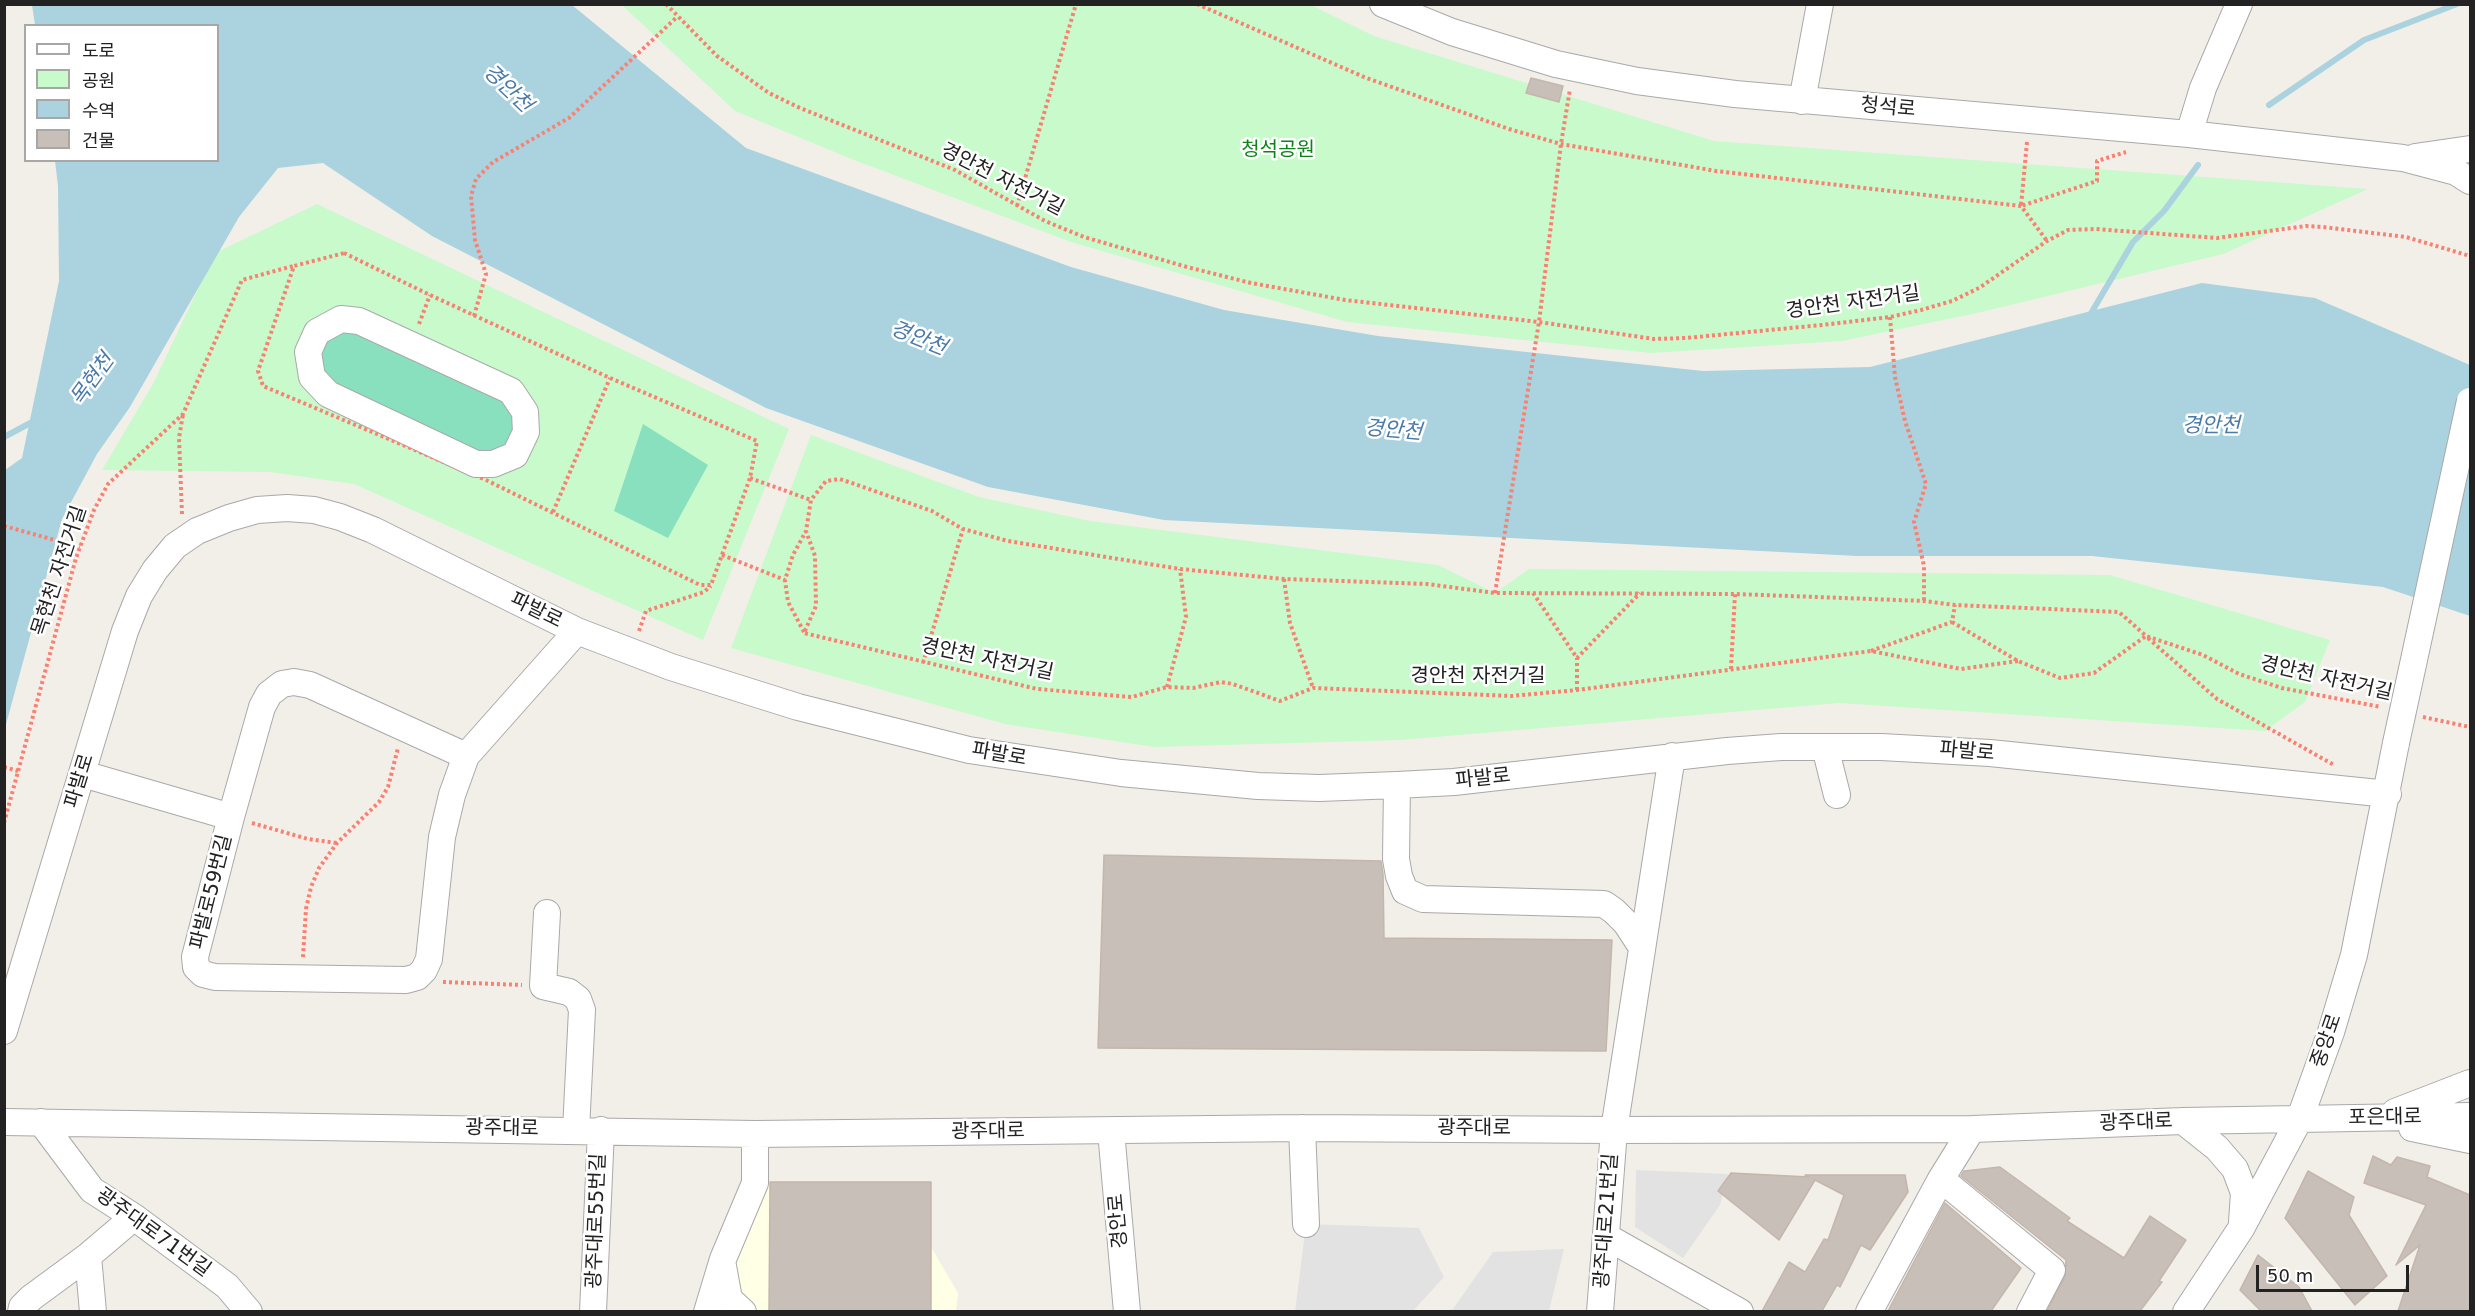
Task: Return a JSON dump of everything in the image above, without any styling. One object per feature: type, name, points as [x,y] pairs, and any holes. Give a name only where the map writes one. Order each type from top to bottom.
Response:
[{"type":"street","name":"청석로","points":[[1383,4],[1452,32],[1574,68],[1685,88],[2189,134],[2403,158]]},
{"type":"street","points":[[1802,100],[1820,4]]},
{"type":"street","points":[[2189,134],[2203,88],[2239,4]]},
{"type":"street","points":[[2403,158],[2467,147]]},
{"type":"street","points":[[2403,158],[2456,172],[2470,181]]},
{"type":"street","points":[[2429,165],[2470,198]]},
{"type":"street","points":[[340,319],[359,321],[411,345],[510,391],[525,412],[526,422],[526,432],[515,455],[493,464],[476,464],[328,394],[312,377],[308,352],[317,332],[340,319]]},
{"type":"street","name":"중앙로","points":[[2186,1311],[2242,1227],[2300,1118],[2331,1032],[2354,954],[2388,794],[2396,743],[2470,401]]},
{"type":"street","name":"파발로","points":[[4,1031],[125,631],[139,596],[155,570],[175,546],[197,531],[257,510],[287,508],[314,510],[340,517],[373,530],[577,632],[671,667],[798,707],[969,750],[1121,774],[1258,786],[1318,788],[1454,782],[1592,768],[1672,756],[1781,747],[1892,747],[1967,752],[2388,794]]},
{"type":"street","name":"파발로59번길","points":[[466,756],[310,685],[294,682],[282,684],[269,694],[262,707],[231,817],[195,957],[196,967],[203,974],[214,977],[406,980],[417,977],[424,970],[429,959],[442,837],[452,795],[466,756],[577,632]]},
{"type":"street","points":[[1826,747],[1837,795]]},
{"type":"street","name":"광주대로21번길","points":[[1600,1311],[1614,1130],[1672,756]]},
{"type":"street","points":[[83,774],[231,817]]},
{"type":"street","points":[[1397,785],[1396,859],[1405,891],[1423,899],[1604,904],[1626,923],[1641,946]]},
{"type":"street","points":[[543,986],[547,914]]},
{"type":"street","name":"광주대로55번길","points":[[543,986],[569,992],[578,999],[582,1010],[593,1311]]},
{"type":"street","points":[[2373,1119],[2470,1083]]},
{"type":"street","name":"포은대로","points":[[2300,1118],[2373,1119],[2470,1116]]},
{"type":"street","name":"광주대로","points":[[4,1122],[755,1134],[1302,1128],[1972,1129],[2300,1118]]},
{"type":"street","points":[[2373,1119],[2470,1140]]},
{"type":"street","points":[[2183,1121],[2217,1148],[2235,1169],[2244,1193],[2242,1227]]},
{"type":"street","name":"광주대로71번길","points":[[41,1122],[92,1190],[134,1217],[227,1286],[249,1311]]},
{"type":"street","points":[[1302,1128],[1306,1224]]},
{"type":"street","points":[[1869,1311],[1941,1179],[1972,1129]]},
{"type":"street","name":"경안로","points":[[1111,1131],[1127,1311]]},
{"type":"street","points":[[707,1311],[723,1259],[755,1182],[755,1134]]},
{"type":"street","points":[[1941,1179],[2052,1270],[2030,1311]]},
{"type":"street","points":[[21,1311],[31,1298],[88,1256],[134,1217]]},
{"type":"street","points":[[1607,1238],[1740,1311]]},
{"type":"street","points":[[88,1256],[93,1311]]},
{"type":"street","points":[[723,1259],[725,1286],[729,1299],[743,1311]]},
{"type":"path","name":"경안천 자전거길","points":[[666,4],[717,56],[769,93],[800,108],[955,170],[1045,221],[1084,237],[1251,283],[1355,301],[1665,339],[1890,317],[1952,301],[1979,288],[2047,241],[2068,230],[2217,238],[2306,226],[2323,227],[2406,237],[2470,256]]},
{"type":"path","points":[[1017,206],[1076,4]]},
{"type":"path","points":[[1197,4],[1364,77],[1509,129],[1561,144],[1716,171],[2021,206],[2097,181],[2097,161],[2132,151]]},
{"type":"path","points":[[474,316],[486,274],[475,240],[471,196],[476,179],[492,162],[569,118],[677,17]]},
{"type":"path","points":[[1495,593],[1539,322],[1561,144],[1574,68]]},
{"type":"path","points":[[2028,120],[2021,206],[2047,241]]},
{"type":"path","name":"목현천 자전거길","points":[[4,823],[80,547],[94,510],[108,484],[183,414],[242,280],[294,266]]},
{"type":"path","points":[[411,345],[430,295]]},
{"type":"path","points":[[1890,317],[1895,377],[1905,421],[1926,484],[1914,522],[1924,566],[1924,601]]},
{"type":"path","points":[[631,652],[646,611],[704,591],[711,585],[750,478],[757,441],[610,378],[553,512],[700,585],[711,585]]},
{"type":"path","points":[[183,414],[179,438],[183,541]]},
{"type":"path","points":[[750,478],[811,500]]},
{"type":"path","points":[[804,633],[788,602],[785,580],[793,555],[806,531],[811,500],[826,481],[840,479],[932,511],[963,529],[1008,541],[1180,569],[1186,617],[1167,687]]},
{"type":"path","points":[[4,526],[80,547]]},
{"type":"path","points":[[923,663],[963,529]]},
{"type":"path","points":[[804,633],[816,606],[815,556],[806,531]]},
{"type":"path","points":[[722,555],[785,580]]},
{"type":"path","name":"경안천 자전거길","points":[[1180,569],[1284,579],[1427,584],[1495,593],[1735,594],[1924,601],[1954,605],[2119,612],[2146,636],[2203,655],[2239,674],[2264,683],[2392,710]]},
{"type":"path","points":[[1284,579],[1290,623],[1312,688]]},
{"type":"path","points":[[1533,592],[1577,658],[1577,690]]},
{"type":"path","points":[[1577,658],[1641,592]]},
{"type":"path","points":[[1731,669],[1735,594]]},
{"type":"path","points":[[1952,622],[1954,605]]},
{"type":"path","points":[[1871,651],[1952,622]]},
{"type":"path","points":[[1952,622],[2018,661]]},
{"type":"path","name":"경안천 자전거길","points":[[804,633],[1037,689],[1132,697],[1167,687],[1194,688],[1221,682],[1280,701],[1312,688],[1512,696],[1577,690],[1871,651],[1960,669],[2018,661],[2060,678],[2094,673],[2146,636]]},
{"type":"path","points":[[2146,636],[2217,699],[2340,768]]},
{"type":"path","name":"경안천 자전거길","points":[[2414,715],[2470,728]]},
{"type":"path","points":[[302,979],[306,909],[311,887],[319,868],[338,843],[379,802],[388,787],[404,727]]},
{"type":"path","points":[[4,767],[18,771]]},
{"type":"path","points":[[231,817],[308,839],[338,843]]},
{"type":"path","points":[[440,982],[543,986]]},
{"type":"shaded area","points":[[1636,1170],[1728,1174],[1720,1205],[1683,1258],[1635,1227]]},
{"type":"shaded area","points":[[769,1182],[931,1182],[931,1247],[958,1293],[956,1311],[711,1312]]},
{"type":"shaded area","points":[[1306,1224],[1419,1228],[1444,1277],[1413,1311],[1295,1312]]},
{"type":"shaded area","points":[[1564,1249],[1549,1311],[1444,1311],[1453,1309],[1493,1252]]},
{"type":"green space","name":"청석공원","points":[[622,5],[1311,5],[1374,36],[1714,141],[2368,189],[2223,254],[1977,313],[1842,341],[1651,353],[1347,322],[1071,242],[854,160],[735,111]]},
{"type":"green space","points":[[317,204],[789,429],[703,640],[354,484],[270,472],[102,470],[154,382],[215,253]]},
{"type":"green space","points":[[351,327],[503,392],[520,419],[508,450],[479,458],[328,397],[317,353],[327,338]]},
{"type":"green space","points":[[643,424],[708,465],[668,538],[614,511]]},
{"type":"green space","points":[[811,435],[979,497],[1090,521],[1438,565],[1495,593],[1529,569],[2110,575],[2330,640],[2305,702],[2265,731],[1839,703],[1400,740],[1154,747],[1005,724],[731,648]]},
{"type":"water","name":"경안천","points":[[32,5],[572,5],[746,148],[1071,267],[1224,310],[1378,336],[1703,371],[1870,367],[2202,283],[2315,298],[2470,365],[2470,616],[2383,587],[2092,556],[1857,556],[1164,520],[988,487],[766,408],[432,236],[323,163],[278,168],[239,217],[130,407],[97,454],[62,519],[5,728],[4,537],[7,525],[5,470],[22,458],[59,281],[58,186],[55,162],[219,162],[219,24],[35,24]]},
{"type":"building","points":[[1531,78],[1563,86],[1559,102],[1526,93]]},
{"type":"building","points":[[1104,855],[1381,861],[1384,938],[1612,940],[1606,1051],[1098,1048]]},
{"type":"building","points":[[2373,1156],[2391,1165],[2397,1157],[2430,1166],[2427,1177],[2470,1195],[2470,1311],[2398,1311],[2420,1245],[2396,1265],[2426,1205],[2364,1183]]},
{"type":"building","points":[[2000,1167],[2070,1218],[2067,1221],[2124,1258],[2150,1216],[2186,1240],[2159,1281],[2162,1282],[2140,1311],[2047,1311],[2065,1276],[2066,1260],[1961,1176],[1964,1171]]},
{"type":"building","points":[[2308,1171],[2354,1197],[2349,1215],[2387,1276],[2355,1305],[2285,1218]]},
{"type":"building","points":[[1731,1173],[1809,1177],[1805,1175],[1905,1175],[1908,1192],[1870,1250],[1861,1245],[1840,1287],[1837,1285],[1822,1311],[1762,1311],[1789,1262],[1805,1272],[1824,1239],[1828,1240],[1844,1195],[1815,1180],[1779,1240],[1718,1191]]},
{"type":"building","points":[[770,1182],[931,1182],[931,1311],[769,1311]]},
{"type":"building","points":[[1945,1203],[2021,1268],[1991,1311],[1888,1311]]},
{"type":"building","points":[[2258,1255],[2299,1287],[2312,1311],[2261,1311],[2240,1290]]},
{"type":"waterway","points":[[2269,105],[2364,40],[2457,4]]},
{"type":"waterway","points":[[2090,315],[2133,242],[2164,211],[2198,165]]},
{"type":"waterway","points":[[4,437],[36,420]]},
{"type":"water label","name":"목현천","points":[[93,380]]}]
